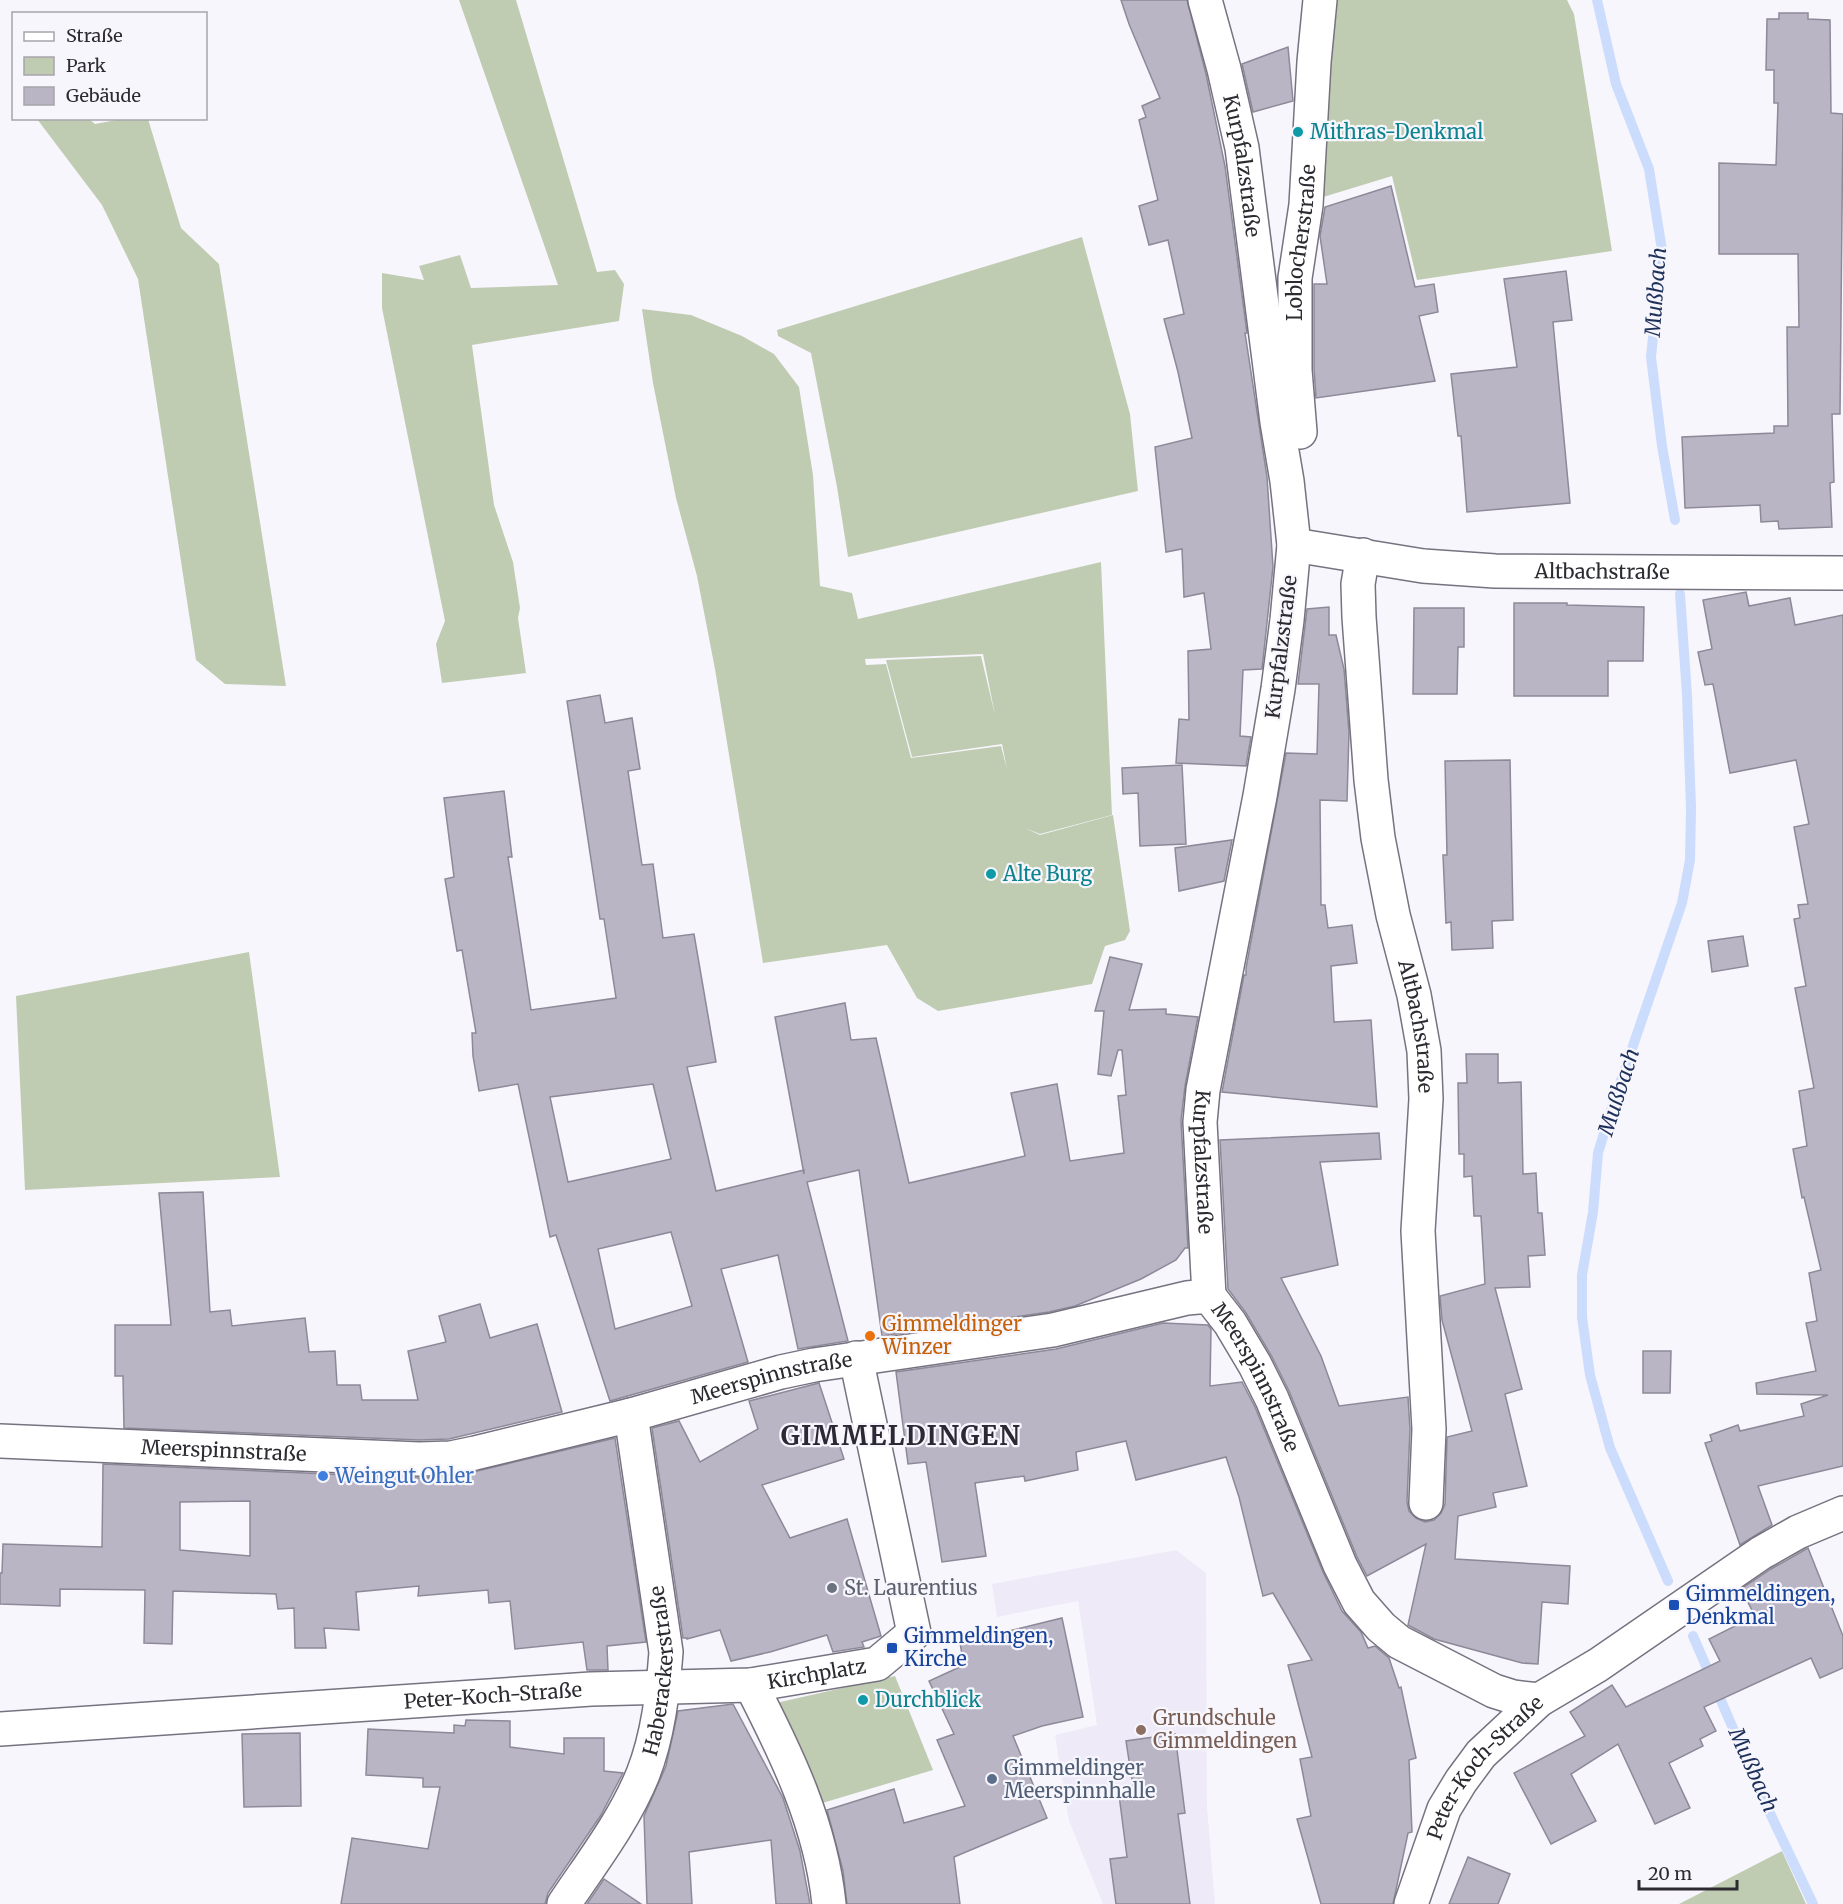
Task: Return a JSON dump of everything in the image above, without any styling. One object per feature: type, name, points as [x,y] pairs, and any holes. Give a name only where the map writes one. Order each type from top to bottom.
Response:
[{"type":"street","name":"Kurpfalzstraße","points":[[1205,0],[1242,148],[1294,545],[1287,620],[1260,796],[1203,1090],[1200,1122],[1209,1296]]},
{"type":"street","name":"Loblocherstraße","points":[[1287,481],[1301,444],[1295,370],[1295,278],[1306,205],[1320,0]]},
{"type":"street","name":"Altbachstraße","points":[[1294,545],[1423,566],[1496,571],[1843,573]]},
{"type":"street","name":"Altbachstraße","points":[[1362,555],[1359,617],[1371,780],[1378,838],[1414,994],[1424,1051],[1426,1100],[1418,1231],[1429,1429],[1426,1503]]},
{"type":"street","name":"Meerspinnstraße","points":[[0,1441],[419,1459],[451,1458],[631,1415],[781,1372],[856,1358],[1053,1330],[1187,1298],[1209,1296],[1230,1323],[1255,1365],[1272,1399],[1340,1566],[1359,1602],[1370,1616],[1399,1642],[1477,1684],[1513,1697],[1539,1700]]},
{"type":"street","name":"Kirchplatz","points":[[751,1685],[877,1664],[914,1633],[856,1358]]},
{"type":"street","name":"Haberackerstraße","points":[[564,1904],[633,1797],[654,1740],[663,1686],[666,1652],[631,1415]]},
{"type":"street","name":"Peter-Koch-Straße","points":[[1411,1904],[1444,1809],[1461,1781],[1481,1754],[1539,1700],[1598,1665],[1761,1553],[1798,1532],[1843,1514]]},
{"type":"street","name":"Peter-Koch-Straße","points":[[0,1729],[591,1689],[751,1685]]},
{"type":"street","points":[[751,1685],[803,1794],[821,1848],[830,1904]]},
{"type":"shaded area","name":"Grundschule Gimmeldingen","points":[[1176,1550],[1206,1573],[1207,1806],[1215,1904],[1103,1904],[1069,1821],[1055,1735],[1097,1725],[1078,1601],[997,1617],[992,1584]]},
{"type":"green space","points":[[459,0],[516,0],[597,272],[615,270],[624,284],[619,321],[472,345],[494,505],[513,562],[526,673],[442,683],[436,644],[445,621],[382,308],[382,273],[424,280],[419,266],[460,255],[471,288],[558,285]]},
{"type":"green space","points":[[1335,0],[1567,0],[1574,14],[1612,251],[1417,280],[1392,176],[1320,198]]},
{"type":"green space","points":[[38,120],[90,120],[95,124],[117,120],[148,120],[181,228],[219,264],[286,686],[225,684],[196,660],[138,279],[102,205]]},
{"type":"green space","points":[[1082,237],[1130,414],[1138,491],[848,557],[811,353],[778,336],[777,330]]},
{"type":"green space","points":[[642,309],[691,315],[742,336],[774,354],[799,387],[813,475],[820,586],[852,593],[858,619],[1101,562],[1112,815],[1040,834],[1025,828],[1040,835],[1113,815],[1130,931],[1125,940],[1105,946],[1092,984],[938,1011],[917,998],[887,945],[763,963],[715,669],[697,576],[676,498],[653,383]],"holes":[[[983,654],[995,715],[981,656],[886,660],[912,757],[1002,744],[1007,769],[1001,746],[911,758],[886,664],[866,665],[865,659]]]},
{"type":"green space","points":[[249,952],[280,1177],[25,1190],[16,996]]},
{"type":"green space","points":[[895,1676],[933,1770],[819,1804],[776,1703]]},
{"type":"green space","points":[[1782,1851],[1806,1904],[1679,1904]]},
{"type":"building","points":[[1121,0],[1187,0],[1206,74],[1225,166],[1247,333],[1245,333],[1267,477],[1273,567],[1262,669],[1243,670],[1240,736],[1251,737],[1246,766],[1176,763],[1179,719],[1189,720],[1188,651],[1211,649],[1204,593],[1184,597],[1182,549],[1166,552],[1155,447],[1192,438],[1164,319],[1184,314],[1168,240],[1149,245],[1139,206],[1158,200],[1139,120],[1146,117],[1142,106],[1160,98]]},
{"type":"building","points":[[1779,13],[1808,13],[1808,19],[1830,20],[1831,113],[1843,114],[1840,414],[1832,414],[1834,482],[1830,483],[1832,527],[1779,529],[1778,521],[1761,522],[1760,505],[1685,508],[1682,437],[1774,433],[1774,426],[1788,426],[1787,327],[1799,327],[1798,254],[1719,254],[1719,163],[1776,165],[1778,103],[1774,103],[1774,70],[1766,70],[1767,19],[1779,19]]},
{"type":"building","points":[[1288,47],[1293,101],[1253,112],[1242,64]]},
{"type":"building","points":[[1391,186],[1415,287],[1434,284],[1438,312],[1419,316],[1435,381],[1316,398],[1314,284],[1327,284],[1320,236],[1325,207]]},
{"type":"building","points":[[1566,271],[1572,320],[1553,322],[1570,503],[1467,512],[1461,436],[1458,436],[1451,374],[1517,367],[1504,279]]},
{"type":"building","points":[[1746,592],[1749,606],[1790,598],[1795,625],[1843,615],[1843,1466],[1758,1486],[1772,1525],[1740,1545],[1705,1443],[1712,1441],[1710,1435],[1738,1425],[1740,1431],[1804,1416],[1801,1404],[1828,1395],[1757,1394],[1756,1383],[1816,1371],[1806,1323],[1817,1321],[1809,1273],[1821,1270],[1804,1197],[1802,1198],[1793,1149],[1807,1146],[1799,1091],[1814,1088],[1795,988],[1806,986],[1794,919],[1800,918],[1798,905],[1808,904],[1794,827],[1809,824],[1796,760],[1730,773],[1713,684],[1705,685],[1698,652],[1712,649],[1703,600]]},
{"type":"building","points":[[1514,603],[1644,607],[1643,661],[1608,661],[1608,696],[1514,696]]},
{"type":"building","points":[[1329,607],[1329,635],[1336,635],[1344,669],[1349,732],[1347,801],[1320,800],[1321,905],[1325,905],[1328,928],[1352,925],[1357,963],[1331,966],[1334,1022],[1371,1020],[1377,1107],[1222,1092],[1244,975],[1246,975],[1286,753],[1317,754],[1319,684],[1298,684],[1307,609]]},
{"type":"building","points":[[1414,608],[1464,608],[1464,647],[1458,647],[1457,694],[1413,694]]},
{"type":"building","points":[[600,695],[605,723],[632,718],[640,769],[628,771],[642,865],[653,864],[663,938],[694,934],[716,1062],[687,1067],[716,1191],[803,1170],[775,1017],[845,1003],[851,1040],[876,1038],[909,1183],[1025,1156],[1011,1093],[1057,1084],[1070,1161],[1124,1153],[1118,1096],[1126,1095],[1122,1050],[1118,1050],[1111,1076],[1098,1074],[1104,1011],[1095,1011],[1110,957],[1142,964],[1129,1010],[1166,1009],[1166,1014],[1198,1017],[1181,1120],[1188,1248],[1185,1248],[1176,1260],[1141,1279],[1075,1306],[1049,1312],[882,1336],[859,1170],[807,1182],[848,1341],[798,1349],[778,1255],[721,1269],[748,1362],[610,1401],[556,1235],[550,1237],[518,1084],[479,1091],[473,1056],[472,1033],[476,1033],[462,950],[457,951],[445,879],[454,877],[444,798],[504,791],[512,857],[508,857],[531,1010],[616,998],[604,919],[600,919],[567,701]],"holes":[[[653,1084],[671,1159],[568,1182],[550,1097]],[[671,1232],[692,1306],[615,1329],[598,1249]]]},
{"type":"building","points":[[1510,760],[1513,920],[1492,921],[1493,948],[1452,950],[1451,922],[1446,923],[1443,855],[1447,855],[1445,761]]},
{"type":"building","points":[[1182,765],[1186,844],[1140,846],[1138,793],[1123,794],[1122,768]]},
{"type":"building","points":[[1232,840],[1224,881],[1179,891],[1175,848]]},
{"type":"building","points":[[1743,936],[1748,966],[1712,972],[1708,941]]},
{"type":"building","points":[[1466,1054],[1498,1054],[1498,1083],[1521,1082],[1523,1174],[1536,1173],[1538,1213],[1542,1213],[1545,1255],[1528,1256],[1530,1287],[1495,1288],[1522,1389],[1505,1394],[1527,1486],[1493,1493],[1496,1507],[1458,1516],[1455,1559],[1570,1566],[1568,1604],[1542,1602],[1538,1664],[1522,1663],[1434,1639],[1408,1625],[1426,1544],[1367,1576],[1357,1557],[1289,1391],[1246,1313],[1228,1289],[1220,1140],[1379,1133],[1381,1159],[1320,1162],[1338,1265],[1281,1278],[1321,1356],[1339,1406],[1408,1397],[1410,1429],[1407,1502],[1409,1511],[1416,1518],[1425,1522],[1434,1520],[1441,1513],[1445,1504],[1447,1437],[1472,1431],[1442,1320],[1440,1296],[1485,1284],[1481,1216],[1474,1216],[1472,1176],[1464,1177],[1464,1154],[1459,1154],[1458,1083],[1467,1083]]},
{"type":"building","points":[[203,1192],[210,1312],[230,1310],[232,1326],[305,1318],[309,1352],[335,1351],[337,1385],[360,1385],[362,1400],[418,1400],[408,1351],[446,1342],[439,1316],[480,1304],[490,1338],[537,1324],[562,1412],[449,1439],[419,1440],[124,1428],[123,1376],[115,1376],[115,1325],[171,1325],[159,1193]]},
{"type":"building","points":[[1163,1323],[1208,1325],[1211,1329],[1210,1386],[1242,1382],[1255,1407],[1323,1572],[1342,1611],[1361,1632],[1368,1648],[1375,1646],[1389,1658],[1399,1688],[1401,1687],[1416,1758],[1409,1760],[1412,1832],[1408,1833],[1393,1904],[1321,1904],[1297,1819],[1311,1816],[1300,1759],[1312,1757],[1288,1665],[1312,1660],[1273,1593],[1263,1596],[1239,1497],[1226,1457],[1136,1480],[1126,1441],[1076,1452],[1078,1470],[1025,1481],[1024,1476],[975,1483],[986,1556],[942,1562],[926,1462],[908,1464],[896,1372],[1056,1349]]},
{"type":"building","points":[[1643,1351],[1671,1351],[1670,1393],[1643,1393]]},
{"type":"building","points":[[819,1383],[844,1459],[762,1485],[790,1538],[847,1519],[881,1636],[862,1642],[864,1647],[833,1652],[827,1635],[731,1661],[720,1630],[687,1639],[683,1638],[652,1428],[679,1421],[700,1462],[758,1429],[749,1401]]},
{"type":"building","points":[[615,1438],[646,1642],[607,1646],[608,1670],[587,1670],[583,1642],[515,1649],[510,1601],[489,1603],[488,1590],[418,1596],[419,1586],[356,1592],[359,1630],[324,1628],[326,1648],[295,1648],[294,1608],[278,1609],[276,1594],[173,1591],[172,1644],[144,1643],[145,1590],[60,1589],[60,1606],[0,1604],[3,1544],[102,1547],[103,1464],[418,1478],[452,1477]],"holes":[[[250,1501],[250,1556],[180,1550],[180,1502]]]},
{"type":"building","points":[[1808,1548],[1843,1636],[1843,1668],[1820,1678],[1811,1658],[1704,1707],[1716,1731],[1700,1739],[1703,1746],[1669,1763],[1690,1808],[1655,1824],[1618,1744],[1571,1774],[1596,1821],[1551,1844],[1514,1773],[1585,1736],[1570,1712],[1612,1685],[1626,1707],[1720,1661],[1709,1639],[1755,1616],[1741,1589]]},
{"type":"building","points":[[1062,1618],[1083,1717],[1042,1726],[1013,1736],[1047,1818],[954,1857],[960,1904],[847,1904],[843,1871],[827,1810],[894,1789],[904,1823],[965,1806],[937,1740],[954,1734],[929,1681],[964,1665],[960,1643]]},
{"type":"building","points":[[733,1704],[783,1798],[800,1851],[810,1904],[776,1904],[771,1840],[689,1852],[692,1904],[647,1904],[644,1816],[666,1766],[678,1711]]},
{"type":"building","points":[[466,1720],[510,1721],[510,1747],[564,1754],[564,1738],[604,1738],[604,1771],[623,1773],[601,1815],[548,1893],[545,1904],[341,1904],[352,1838],[428,1849],[440,1787],[423,1787],[423,1778],[366,1775],[368,1729],[454,1733],[454,1725],[465,1726]]},
{"type":"building","points":[[300,1733],[301,1806],[244,1807],[242,1734]]},
{"type":"building","points":[[1175,1734],[1185,1813],[1178,1814],[1190,1904],[1116,1904],[1110,1859],[1127,1857],[1119,1795],[1134,1793],[1126,1741]]},
{"type":"building","points":[[1468,1857],[1510,1874],[1498,1904],[1449,1904]]},
{"type":"building","points":[[604,1879],[641,1904],[587,1904]]},
{"type":"waterway","name":"Mußbach","points":[[1597,0],[1616,84],[1649,169],[1662,250],[1651,357],[1662,446],[1675,520]]},
{"type":"waterway","name":"Mußbach","points":[[1668,1581],[1610,1448],[1590,1375],[1582,1317],[1582,1275],[1593,1212],[1598,1153],[1682,903],[1690,860],[1691,808],[1687,695],[1680,594]]},
{"type":"waterway","name":"Mußbach","points":[[1693,1636],[1768,1809],[1813,1904]]},
{"type":"place","name":"Mithras-Denkmal","points":[[1298,132]]},
{"type":"place","name":"Alte Burg","points":[[991,874]]},
{"type":"place","name":"Gimmeldinger Winzer","points":[[870,1336]]},
{"type":"place","name":"Weingut Ohler","points":[[323,1476]]},
{"type":"place","name":"St. Laurentius","points":[[832,1588]]},
{"type":"place","name":"Gimmeldingen, Denkmal","points":[[1674,1605]]},
{"type":"place","name":"Gimmeldingen, Kirche","points":[[892,1648]]},
{"type":"place","name":"Durchblick","points":[[863,1700]]},
{"type":"place","name":"Grundschule Gimmeldingen","points":[[1141,1730]]},
{"type":"place","name":"Gimmeldinger Meerspinnhalle","points":[[992,1779]]},
{"type":"district","name":"GIMMELDINGEN","points":[[901,1436]]}]
